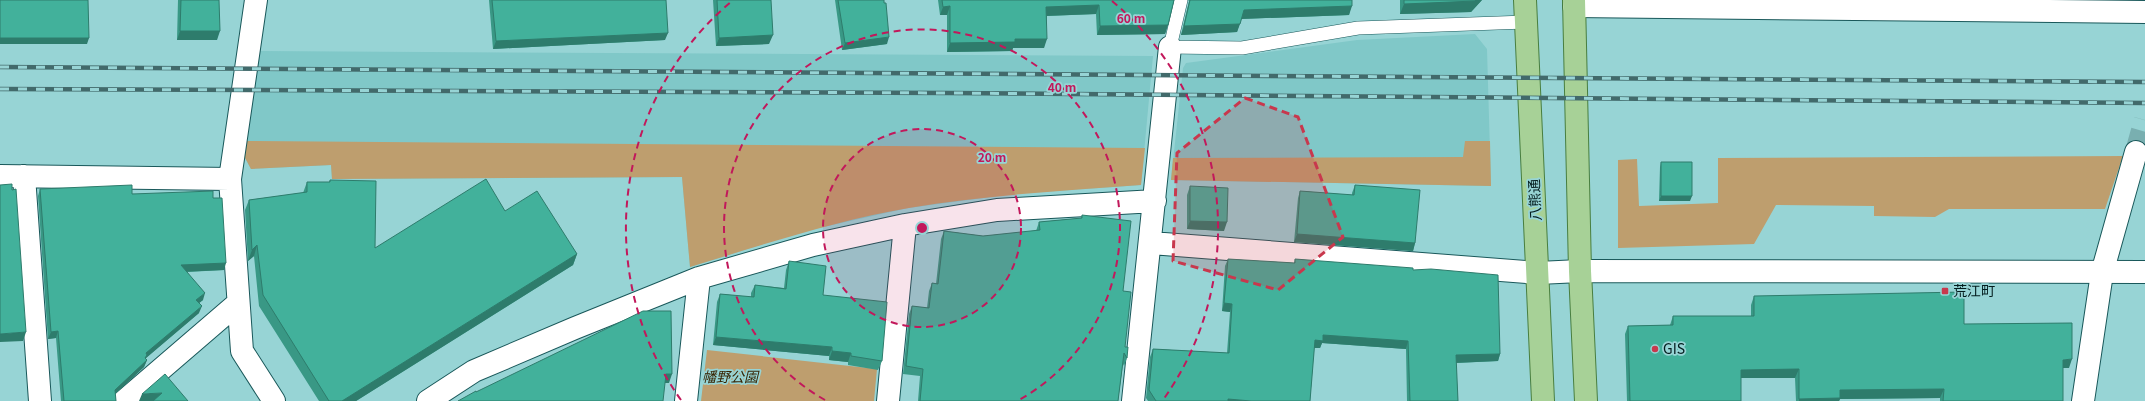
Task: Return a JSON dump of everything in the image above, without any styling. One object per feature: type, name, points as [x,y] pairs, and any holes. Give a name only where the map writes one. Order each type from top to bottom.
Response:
[{"type":"main road","name":"八熊通","points":[[1525,0],[1543,401]]},
{"type":"main road","points":[[1574,3],[1580,271],[1586,401]]},
{"type":"street","points":[[256,0],[230,179],[242,351],[274,401]]},
{"type":"street","points":[[1574,3],[2020,6],[2145,12]]},
{"type":"street","points":[[1133,401],[1170,47]]},
{"type":"street","points":[[2083,401],[2102,273],[2136,152]]},
{"type":"street","points":[[0,176],[230,179]]},
{"type":"street","points":[[24,176],[40,401]]},
{"type":"street","points":[[428,401],[474,371],[575,328],[700,278],[813,245],[905,225],[997,210],[1155,201]]},
{"type":"street","points":[[888,401],[905,225]]},
{"type":"street","points":[[1150,243],[1538,273],[1580,271],[2145,272]]},
{"type":"street","points":[[686,401],[700,278]]},
{"type":"street","points":[[124,401],[238,303]]},
{"type":"lane","points":[[1181,0],[1170,47],[1242,48],[1358,28],[1526,22]]},
{"type":"highlighted area","points":[[1245,98],[1298,117],[1343,237],[1278,290],[1173,261],[1177,153]]},
{"type":"shaded area","points":[[1475,34],[1487,49],[1491,186],[1171,180],[1183,68],[1186,63],[1357,40]]},
{"type":"shaded area","points":[[260,51],[1153,56],[1141,185],[1014,194],[908,208],[801,232],[690,267],[682,177],[332,179],[331,165],[251,169],[244,156]]},
{"type":"green space","points":[[247,141],[1145,148],[1141,185],[1053,191],[995,197],[881,213],[771,242],[690,267],[682,177],[332,179],[331,165],[251,169],[244,156]]},
{"type":"green space","points":[[1465,141],[1490,141],[1491,186],[1171,180],[1173,158],[1463,157]]},
{"type":"green space","points":[[2123,156],[2105,209],[1949,209],[1935,217],[1874,216],[1874,206],[1776,205],[1754,244],[1618,248],[1618,160],[1637,159],[1639,206],[1718,203],[1718,158]]},
{"type":"green space","name":"幡野公園","points":[[707,350],[877,369],[874,401],[701,401]]},
{"type":"building","points":[[0,0],[88,0],[89,38],[0,38]]},
{"type":"building","points":[[181,0],[219,0],[220,31],[180,31]]},
{"type":"building","points":[[492,0],[666,0],[668,33],[496,41]]},
{"type":"building","points":[[717,0],[771,0],[773,35],[719,38]]},
{"type":"building","points":[[838,0],[884,0],[884,3],[886,3],[889,37],[845,43]]},
{"type":"building","points":[[942,0],[1174,0],[1168,25],[1100,26],[1099,5],[1046,7],[1047,39],[1015,39],[1015,42],[950,43],[950,6],[943,7]]},
{"type":"building","points":[[1190,0],[1352,0],[1352,6],[1244,10],[1240,24],[1184,26]]},
{"type":"building","points":[[1404,0],[1476,0],[1404,4]]},
{"type":"building","points":[[1661,162],[1692,162],[1692,196],[1661,196]]},
{"type":"building","points":[[486,179],[505,211],[537,191],[577,254],[342,401],[329,401],[263,295],[257,245],[252,250],[249,200],[307,192],[307,182],[330,182],[330,180],[376,181],[375,248]]},
{"type":"building","points":[[12,184],[12,190],[16,189],[26,332],[0,334],[0,185]]},
{"type":"building","points":[[132,185],[132,194],[213,191],[213,198],[222,198],[226,263],[181,265],[205,293],[196,300],[202,306],[146,353],[147,355],[145,358],[147,360],[115,390],[116,401],[64,401],[58,331],[51,332],[40,189]]},
{"type":"building","points":[[1355,185],[1420,190],[1415,243],[1297,234],[1300,191],[1354,195]]},
{"type":"building","points":[[1190,186],[1228,188],[1227,222],[1190,221]]},
{"type":"building","points":[[1082,215],[1131,221],[1123,291],[1131,292],[1125,347],[1128,347],[1127,358],[1124,353],[1118,401],[920,401],[923,369],[906,366],[912,306],[929,308],[932,283],[938,284],[944,231],[983,236],[1040,230],[1039,222],[1082,218]]},
{"type":"building","points":[[1228,259],[1295,263],[1295,259],[1413,268],[1413,270],[1431,269],[1498,275],[1500,354],[1456,355],[1458,401],[1410,401],[1408,341],[1323,335],[1323,341],[1315,340],[1310,401],[1251,401],[1228,399],[1228,401],[1156,401],[1149,390],[1153,349],[1229,353],[1232,304],[1224,303]]},
{"type":"building","points":[[789,261],[826,266],[823,295],[887,302],[882,361],[851,356],[851,353],[832,351],[832,347],[716,337],[720,294],[754,297],[755,285],[786,289]]},
{"type":"building","points":[[1964,292],[1964,324],[2072,323],[2072,359],[2063,360],[2063,401],[1943,401],[1944,389],[1840,390],[1840,398],[1799,399],[1799,369],[1741,370],[1741,401],[1630,401],[1628,326],[1673,325],[1673,316],[1754,316],[1754,296]]},
{"type":"building","points":[[643,311],[671,311],[672,374],[666,374],[663,401],[458,401],[476,391]]},
{"type":"building","points":[[165,374],[188,401],[153,401],[162,393],[142,394]]},
{"type":"tunnel","points":[[2136,152],[2145,120]]},
{"type":"railway","points":[[0,67],[2145,82]]},
{"type":"railway","points":[[0,89],[950,93],[2145,103]]},
{"type":"place","name":"荒江町","points":[[1945,291]]},
{"type":"place","name":"GIS","points":[[1655,349]]}]
